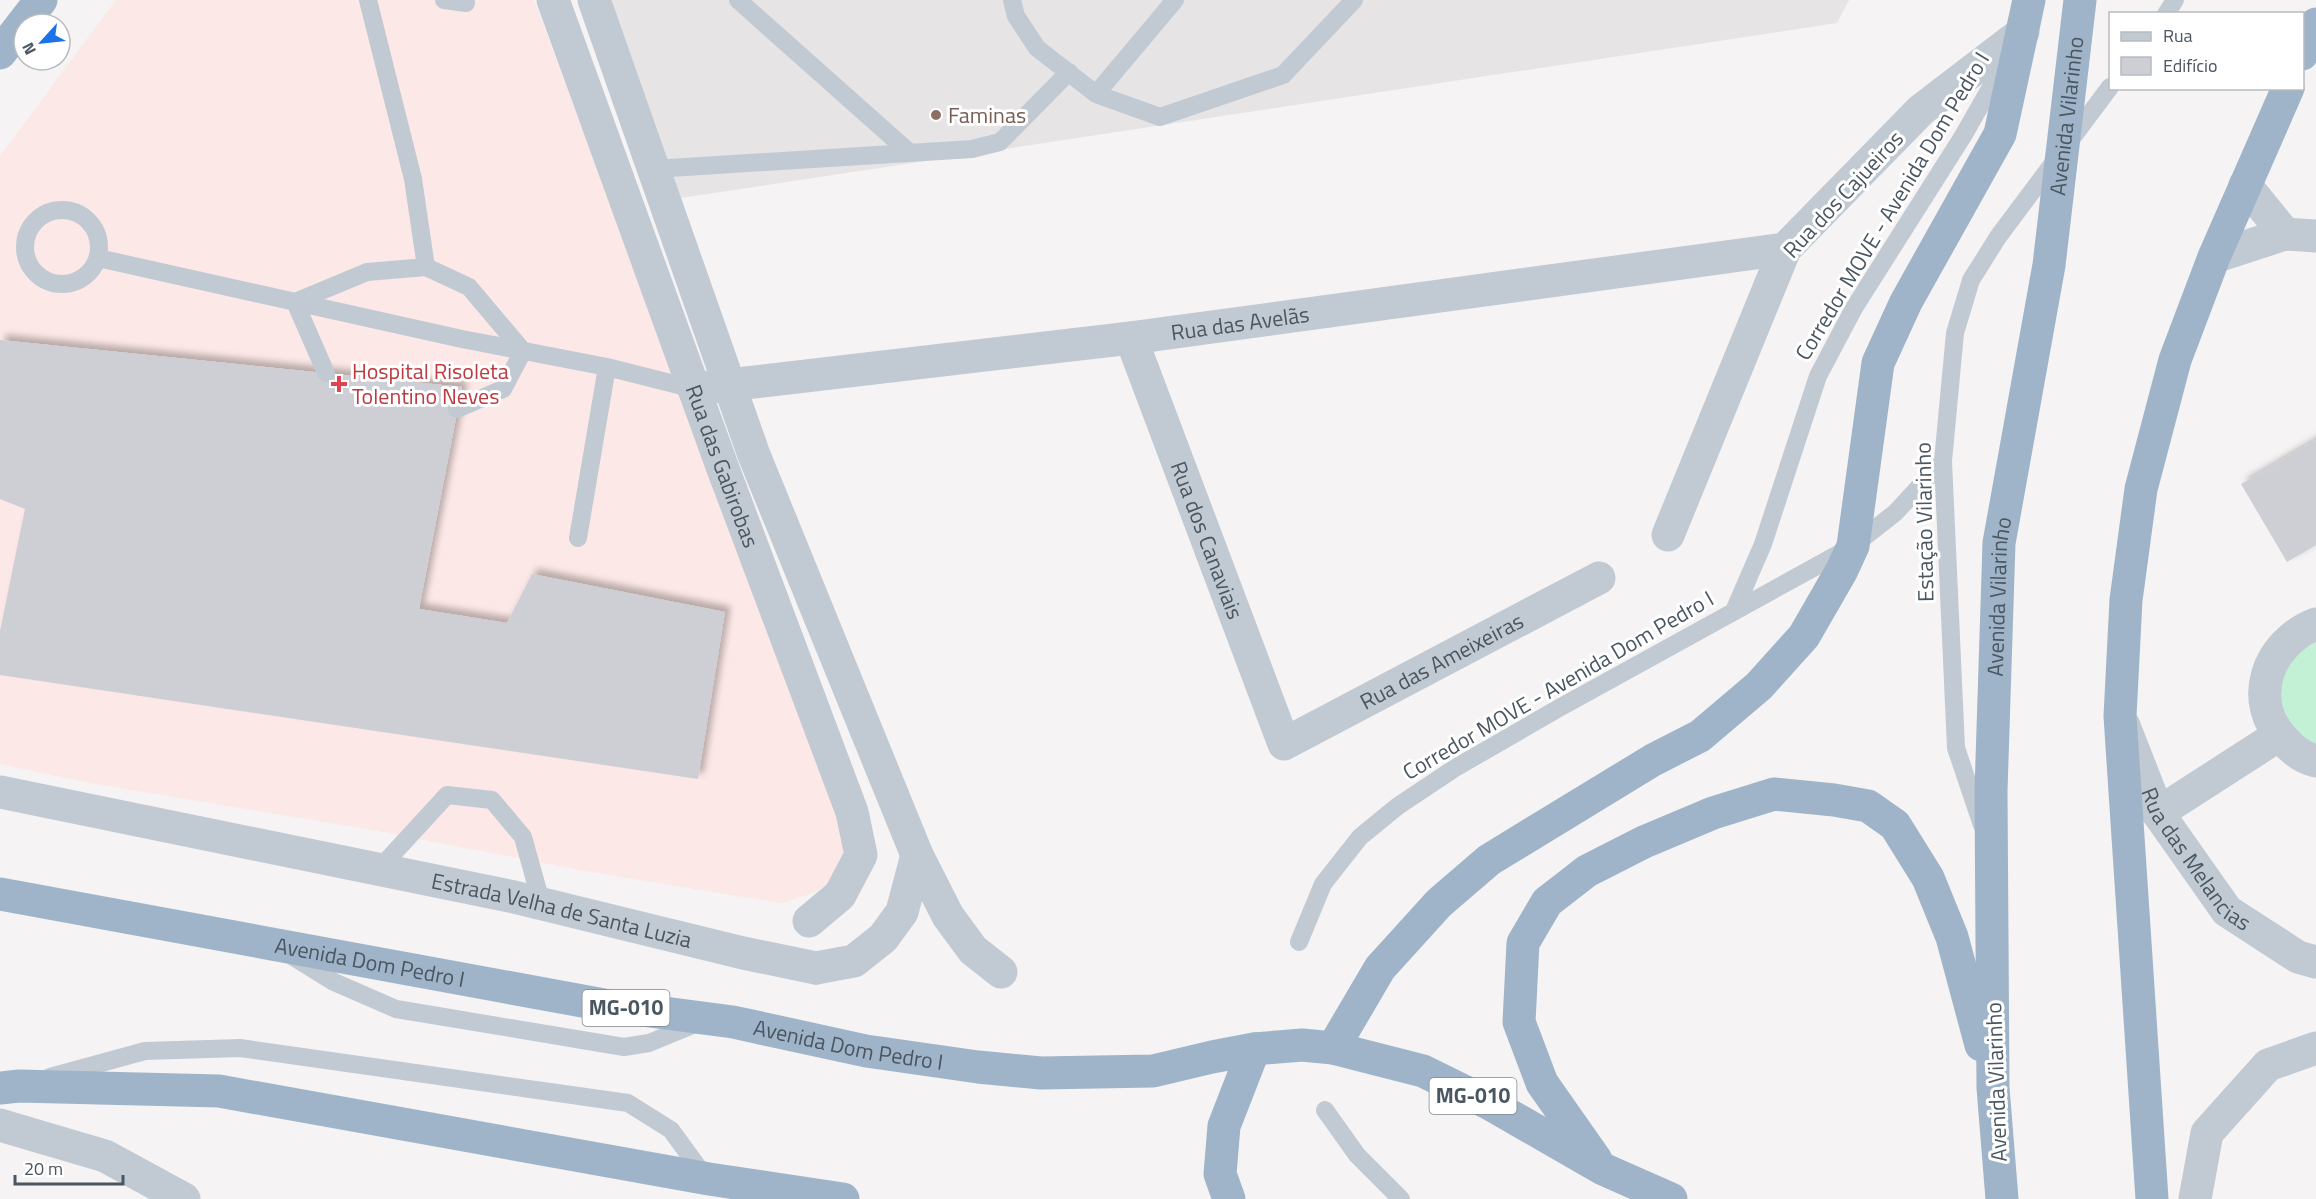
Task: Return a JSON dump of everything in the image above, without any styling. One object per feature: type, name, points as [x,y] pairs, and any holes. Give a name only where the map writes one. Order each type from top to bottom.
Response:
[{"type":"highway","points":[[0,53],[41,0]]},
{"type":"highway","points":[[1333,1048],[1380,968],[1440,903],[1489,860],[1653,760],[1700,736],[1759,687],[1804,636],[1842,570],[1853,546],[1878,363],[1906,302],[2000,134],[2029,0]]},
{"type":"highway","name":"Avenida Vilarinho","points":[[2002,1199],[1993,1088],[1991,854],[1999,543],[2049,265],[2080,0]]},
{"type":"highway","points":[[2304,50],[2316,24]]},
{"type":"highway","points":[[2152,1199],[2120,716],[2126,600],[2141,489],[2175,360],[2214,257],[2287,90]]},
{"type":"highway","points":[[1603,1169],[1542,1083],[1519,1022],[1523,943],[1547,902],[1587,871],[1644,842],[1713,813],[1774,794],[1868,806],[1895,825],[1928,878],[1952,937],[1993,1088]]},
{"type":"highway","name":"Avenida Dom Pedro I","points":[[0,894],[604,1005],[733,1022],[866,1051],[978,1067],[1041,1073],[1154,1071],[1212,1056],[1254,1049],[1302,1045],[1333,1048],[1423,1071],[1490,1104],[1603,1169],[1671,1199]]},
{"type":"highway","points":[[1229,1199],[1220,1174],[1224,1126],[1254,1049]]},
{"type":"highway","points":[[10,1087],[219,1091],[826,1198]]},
{"type":"street","name":"Rua das Gabirobas","points":[[553,0],[694,389],[852,812],[861,855],[840,895],[809,921]]},
{"type":"street","name":"Rua das Gabirobas","points":[[594,0],[754,455],[917,855]]},
{"type":"street","name":"Rua dos Cajueiros","points":[[1668,534],[1785,249],[1921,110],[2023,32]]},
{"type":"street","points":[[2245,185],[2301,235]]},
{"type":"street","points":[[2214,257],[2301,235]]},
{"type":"street","name":"Rua das Avelãs","points":[[694,389],[1131,338],[1785,249]]},
{"type":"street","name":"Rua dos Canaviais","points":[[1131,338],[1284,744]]},
{"type":"street","name":"Rua das Ameixeiras","points":[[1284,744],[1599,578]]},
{"type":"street","points":[[2316,624],[2303,629],[2286,641],[2274,657],[2267,676],[2265,697],[2269,717],[2279,735],[2293,750],[2316,761]]},
{"type":"street","name":"Rua das Melancias","points":[[2120,716],[2158,813],[2227,911],[2298,957],[2316,962]]},
{"type":"street","points":[[2158,813],[2279,735]]},
{"type":"street","name":"Estrada Velha de Santa Luzia","points":[[0,792],[514,897],[816,968],[854,961],[883,938],[902,912],[917,855]]},
{"type":"street","points":[[917,855],[948,916],[973,950],[1001,972]]},
{"type":"street","points":[[2195,1199],[2207,1133],[2268,1065],[2316,1048]]},
{"type":"street","points":[[0,1125],[105,1156],[184,1199]]},
{"type":"lane","points":[[368,0],[413,179],[426,267]]},
{"type":"lane","points":[[444,0],[466,3]]},
{"type":"lane","points":[[738,0],[910,153]]},
{"type":"lane","points":[[1012,0],[1016,16],[1037,48],[1096,94],[1160,117],[1283,75],[1354,0]]},
{"type":"lane","points":[[1096,94],[1175,0]]},
{"type":"lane","name":"Corredor MOVE - Avenida Dom Pedro I","points":[[1734,611],[1763,544],[1818,376],[1854,308],[1963,136],[2023,32]]},
{"type":"lane","points":[[654,169],[972,149],[1000,142],[1069,72]]},
{"type":"lane","name":"Estação Vilarinho","points":[[1991,854],[1956,748],[1942,461],[1955,333],[1971,280],[1998,237],[2109,88]]},
{"type":"lane","points":[[57,210],[72,211],[85,218],[95,229],[100,243],[99,258],[92,271],[80,280],[66,285],[51,284],[38,277],[28,266],[24,251],[25,237],[32,224],[43,214],[57,210]]},
{"type":"lane","points":[[99,258],[523,351],[607,367],[694,389]]},
{"type":"lane","points":[[295,302],[367,272],[426,267],[469,286],[523,351]]},
{"type":"lane","points":[[295,302],[326,373]]},
{"type":"lane","points":[[457,409],[503,389],[523,351]]},
{"type":"lane","points":[[578,538],[607,367]]},
{"type":"lane","name":"Corredor MOVE - Avenida Dom Pedro I","points":[[1299,942],[1323,884],[1360,837],[1398,806],[1464,762],[1853,546],[1895,513],[1942,461]]},
{"type":"lane","points":[[379,870],[447,795],[492,800],[523,837],[540,898]]},
{"type":"lane","points":[[10,1087],[145,1051],[240,1048],[628,1102],[671,1130],[706,1178]]},
{"type":"lane","points":[[1325,1110],[1358,1155],[1401,1199]]},
{"type":"shaded area","name":"Hospital Risoleta Tolentino Neves","points":[[116,0],[534,0],[850,846],[828,884],[813,893],[781,903],[585,871],[378,831],[90,783],[0,764],[0,156],[62,72],[72,72],[72,59]]},
{"type":"shaded area","name":"Faminas","points":[[606,0],[1849,0],[1837,23],[681,198]]},
{"type":"green space","points":[[2316,642],[2316,745],[2295,727],[2283,704],[2281,692],[2282,679],[2287,667],[2298,653]]},
{"type":"building","points":[[0,340],[462,387],[419,609],[507,623],[532,574],[725,612],[698,779],[0,675],[0,631],[25,509],[0,499]]},
{"type":"building","points":[[2316,440],[2316,545],[2287,562],[2241,484]]},
{"type":"place","name":"Faminas","points":[[936,115]]},
{"type":"place","name":"Hospital Risoleta Tolentino Neves","points":[[339,384]]}]
